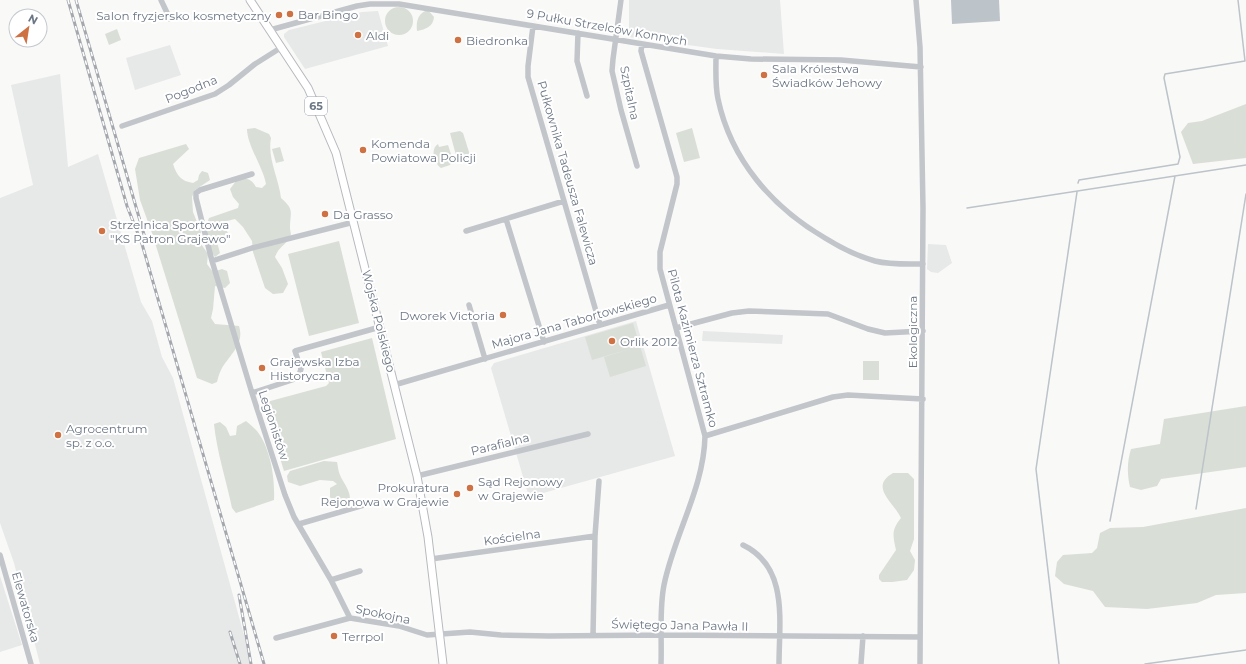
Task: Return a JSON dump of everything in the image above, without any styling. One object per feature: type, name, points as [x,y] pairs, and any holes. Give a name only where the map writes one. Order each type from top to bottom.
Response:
[{"type":"main road","name":"Wojska Polskiego","points":[[250,0],[308,88],[336,153],[417,476],[431,559],[444,664]]},
{"type":"street","points":[[162,0],[170,19]]},
{"type":"street","name":"Szpitalna","points":[[621,0],[612,71],[621,110],[637,166]]},
{"type":"street","name":"Ekologiczna","points":[[916,0],[921,67],[923,264],[920,664]]},
{"type":"street","name":"9 Pułku Strzelców Konnych","points":[[270,30],[371,2],[417,6],[616,40],[739,59],[842,60],[921,67]]},
{"type":"street","name":"Pułkownika Tadeusza Falewicza","points":[[533,26],[528,77],[600,325]]},
{"type":"street","points":[[578,33],[577,61],[587,96]]},
{"type":"street","name":"Pilota Kazimierza Sztramko","points":[[642,44],[641,51],[677,184],[659,258],[661,276],[705,436],[705,447],[700,474],[664,585],[661,664]]},
{"type":"street","name":"Pogodna","points":[[122,126],[215,94],[229,85],[254,64],[282,47]]},
{"type":"street","points":[[716,56],[718,100],[733,142],[741,159],[772,198],[807,227],[857,255],[895,264],[923,264]]},
{"type":"street","name":"Legionistów","points":[[252,174],[200,190],[196,193],[196,198],[212,261],[285,495],[350,618]]},
{"type":"street","points":[[466,231],[564,201]]},
{"type":"street","points":[[506,219],[544,342]]},
{"type":"street","points":[[212,261],[252,248],[354,222]]},
{"type":"street","name":"Majora Jana Tabortowskiego","points":[[469,305],[484,359]]},
{"type":"street","name":"Majora Jana Tabortowskiego","points":[[394,385],[669,305]]},
{"type":"street","points":[[676,328],[732,313],[749,311],[828,314],[868,329],[885,333],[923,331]]},
{"type":"street","points":[[252,393],[298,378],[300,369],[295,351],[380,327]]},
{"type":"street","points":[[705,436],[833,397],[848,395],[923,399]]},
{"type":"street","name":"Parafialna","points":[[417,476],[588,434]]},
{"type":"street","points":[[593,635],[595,536],[599,481]]},
{"type":"street","points":[[299,524],[371,503]]},
{"type":"street","name":"Kościelna","points":[[431,559],[595,536]]},
{"type":"street","points":[[743,545],[760,557],[776,581],[781,627],[779,664]]},
{"type":"street","name":"Elewatorska","points":[[0,555],[31,664]]},
{"type":"street","points":[[331,580],[360,571]]},
{"type":"street","name":"Spokojna","points":[[276,638],[350,618],[396,626],[421,634],[440,635]]},
{"type":"street","name":"Świętego Jana Pawła II","points":[[440,635],[470,632],[501,635],[920,637]]},
{"type":"street","points":[[861,664],[863,636]]},
{"type":"shaded area","points":[[629,0],[780,0],[784,54],[717,49],[629,37]]},
{"type":"shaded area","points":[[951,0],[999,0],[1000,21],[952,24]]},
{"type":"shaded area","points":[[399,7],[409,11],[413,21],[409,31],[399,35],[389,31],[385,21],[389,11]]},
{"type":"shaded area","points":[[428,10],[434,17],[431,25],[417,31],[418,18],[422,13]]},
{"type":"shaded area","points":[[378,11],[388,46],[305,69],[284,37],[284,34],[289,30],[362,12]]},
{"type":"shaded area","points":[[117,29],[121,40],[109,45],[105,34]]},
{"type":"shaded area","points":[[170,45],[181,75],[135,90],[126,58]]},
{"type":"shaded area","points":[[60,74],[68,167],[98,154],[141,302],[152,321],[162,357],[173,378],[252,664],[40,664],[14,563],[0,523],[0,198],[33,185],[11,85]]},
{"type":"shaded area","points":[[1246,104],[1246,158],[1193,164],[1181,132],[1188,123],[1202,121]]},
{"type":"shaded area","points":[[255,128],[269,134],[271,138],[270,146],[272,161],[281,198],[291,212],[291,236],[278,250],[275,257],[282,268],[288,284],[283,293],[273,294],[265,288],[253,252],[252,241],[243,227],[235,219],[227,221],[224,227],[228,233],[228,238],[217,242],[220,253],[215,257],[208,238],[207,227],[209,218],[238,208],[239,204],[233,197],[230,189],[236,181],[248,179],[256,187],[262,188],[266,184],[248,135],[247,129]]},
{"type":"shaded area","points":[[692,128],[700,158],[684,162],[676,133]]},
{"type":"shaded area","points":[[460,131],[463,133],[470,155],[467,160],[460,162],[457,159],[450,133]]},
{"type":"shaded area","points":[[186,144],[189,149],[173,164],[176,172],[185,181],[193,183],[198,180],[202,171],[208,173],[210,180],[195,190],[192,197],[193,212],[201,232],[199,241],[208,254],[207,264],[213,272],[222,269],[227,271],[230,283],[225,288],[215,286],[211,318],[215,324],[239,326],[240,333],[240,339],[235,350],[221,370],[217,382],[212,384],[197,378],[152,233],[140,200],[135,169],[139,158]]},
{"type":"shaded area","points":[[438,144],[439,147],[448,145],[453,160],[450,165],[441,168],[436,163],[434,156],[434,149]]},
{"type":"shaded area","points":[[280,147],[284,161],[276,163],[272,149]]},
{"type":"shaded area","points":[[339,241],[359,323],[309,336],[288,254]]},
{"type":"shaded area","points":[[928,244],[946,245],[952,263],[938,273],[931,272],[927,269]]},
{"type":"shaded area","points":[[636,321],[675,456],[529,497],[491,368],[494,363]]},
{"type":"shaded area","name":"Orlik 2012","points":[[633,323],[640,346],[592,360],[585,337]]},
{"type":"shaded area","points":[[703,331],[783,335],[782,344],[702,341]]},
{"type":"shaded area","points":[[372,338],[396,439],[284,471],[263,403],[326,386],[329,383],[321,352]]},
{"type":"shaded area","points":[[640,346],[646,366],[610,377],[604,357]]},
{"type":"shaded area","points":[[863,361],[879,361],[879,380],[863,380]]},
{"type":"shaded area","points":[[1246,406],[1246,467],[1161,479],[1157,486],[1141,490],[1130,487],[1128,468],[1131,449],[1160,444],[1164,419]]},
{"type":"shaded area","points":[[246,421],[257,431],[266,446],[273,474],[274,500],[236,513],[232,508],[219,456],[214,424],[220,422],[226,427],[230,436],[236,435],[237,426]]},
{"type":"shaded area","points":[[324,461],[337,462],[339,473],[350,495],[349,503],[346,507],[337,505],[330,497],[330,488],[337,484],[333,481],[320,480],[300,486],[288,482],[287,476],[290,471]]},
{"type":"shaded area","points":[[893,473],[908,473],[914,479],[914,539],[910,551],[915,560],[914,570],[907,580],[882,582],[879,579],[879,575],[896,550],[894,530],[901,518],[883,489],[883,484],[886,478]]},
{"type":"shaded area","points":[[1246,508],[1246,593],[1216,595],[1197,603],[1147,609],[1105,607],[1093,591],[1064,584],[1055,576],[1057,562],[1063,555],[1092,553],[1097,548],[1100,533],[1110,528],[1143,527]]},
{"type":"shaded area","points":[[0,576],[22,645],[0,652]]},
{"type":"waterway","points":[[1078,183],[1079,180],[1178,164],[1180,157],[1164,78],[1165,74],[1245,61],[1238,0]]},
{"type":"waterway","points":[[967,208],[1246,165]]},
{"type":"waterway","points":[[1110,521],[1175,176]]},
{"type":"waterway","points":[[1059,664],[1036,469],[1077,192]]},
{"type":"waterway","points":[[1196,509],[1246,194]]},
{"type":"waterway","points":[[1145,664],[1246,650]]},
{"type":"railway","points":[[68,0],[127,206],[142,244],[264,664]]},
{"type":"railway","points":[[76,0],[145,238]]},
{"type":"railway","points":[[239,595],[251,664]]},
{"type":"railway","points":[[230,632],[240,664]]},
{"type":"place","name":"Bar Bingo","points":[[290,14]]},
{"type":"place","name":"Salon fryzjersko kosmetyczny","points":[[279,15]]},
{"type":"place","name":"Aldi","points":[[358,35]]},
{"type":"place","name":"Biedronka","points":[[458,40]]},
{"type":"place","name":"Sala Królestwa Świadków Jehowy","points":[[764,75]]},
{"type":"place","name":"Komenda Powiatowa Policji","points":[[363,150]]},
{"type":"place","name":"Da Grasso","points":[[325,214]]},
{"type":"place","name":"Strzelnica Sportowa \"KS Patron Grajewo\"","points":[[102,231]]},
{"type":"place","name":"Dworek Victoria","points":[[503,315]]},
{"type":"place","name":"Orlik 2012","points":[[612,341]]},
{"type":"place","name":"Grajewska Izba Historyczna","points":[[262,368]]},
{"type":"place","name":"Agrocentrum sp. z o.o.","points":[[58,435]]},
{"type":"place","name":"Sąd Rejonowy w Grajewie","points":[[470,488]]},
{"type":"place","name":"Prokuratura Rejonowa w Grajewie","points":[[457,494]]},
{"type":"place","name":"Terrpol","points":[[334,636]]}]
